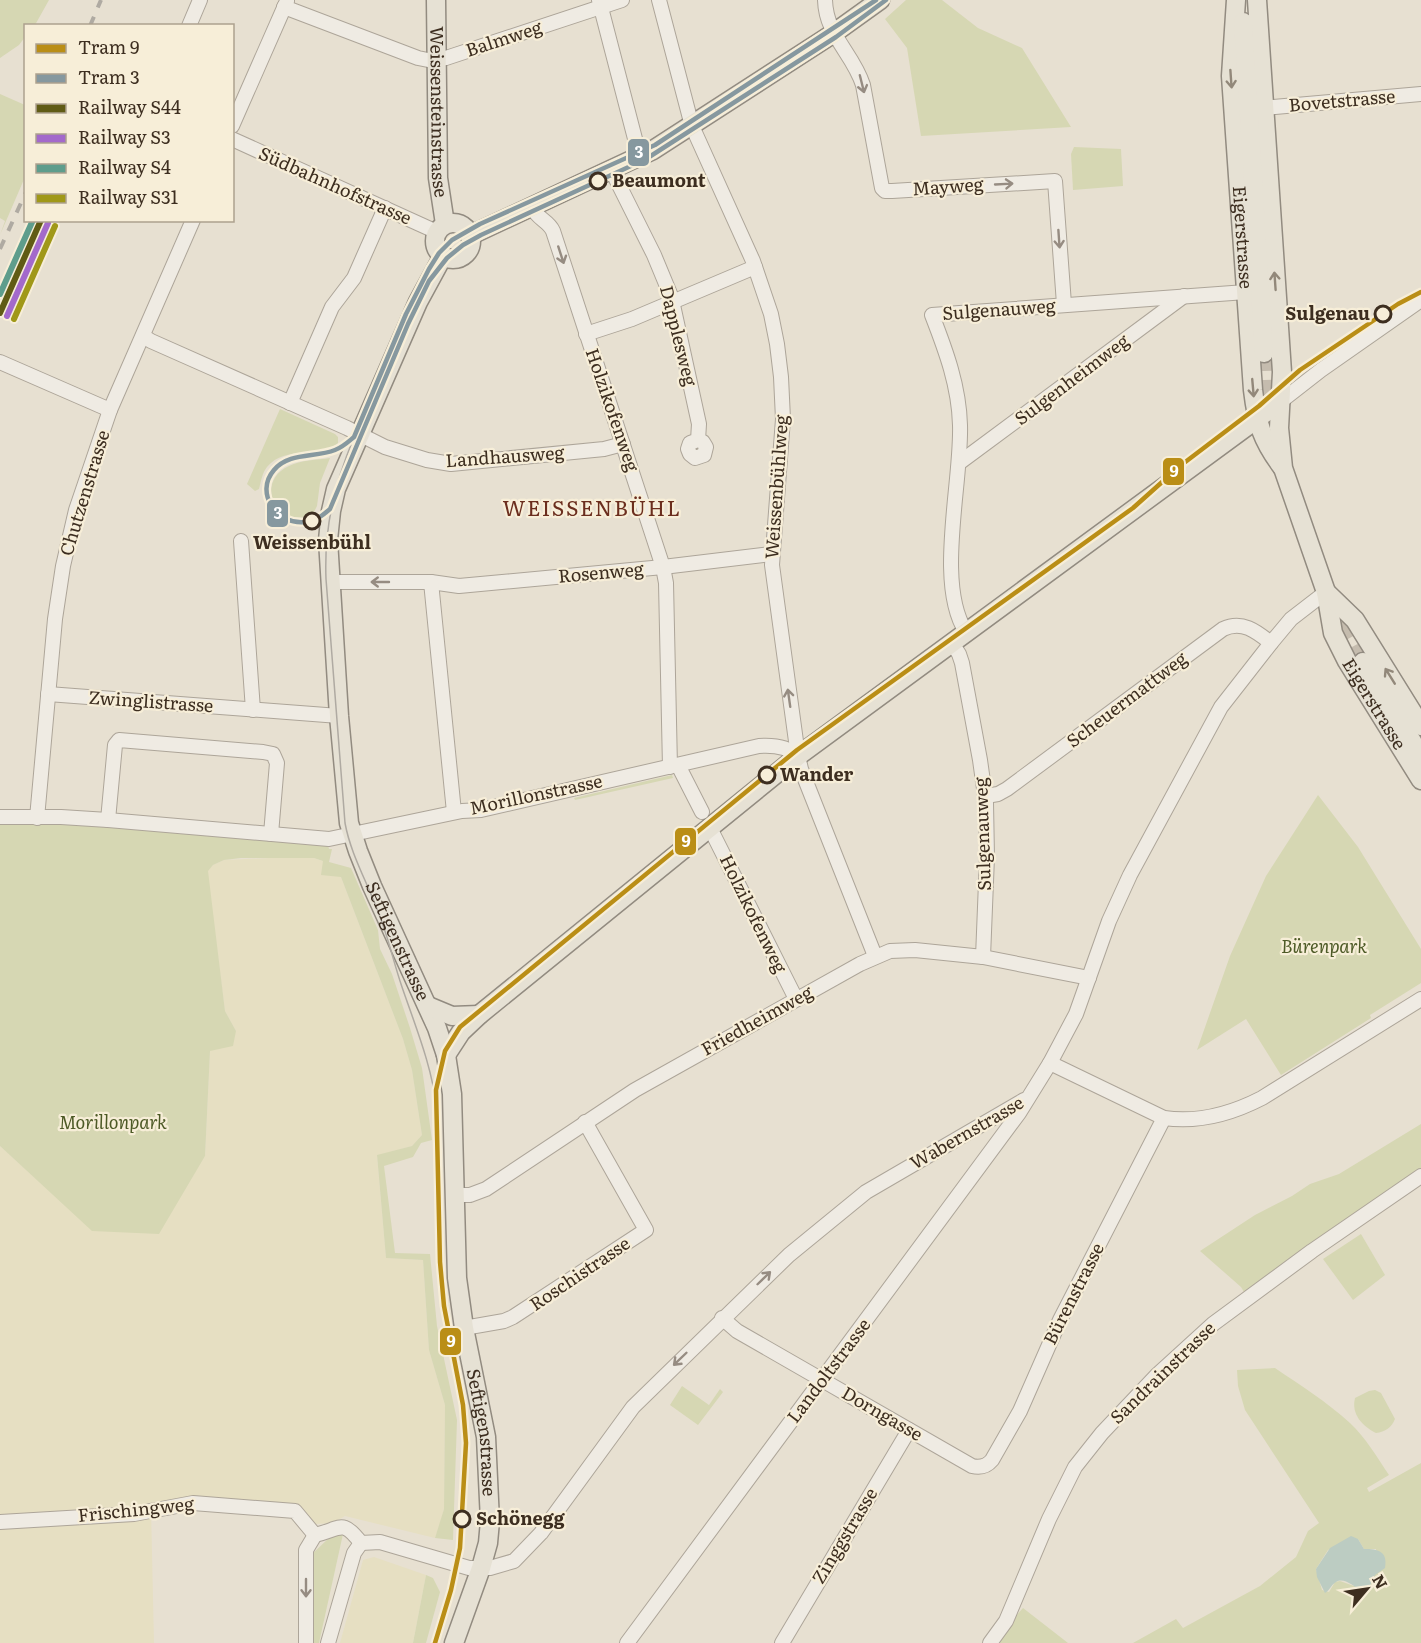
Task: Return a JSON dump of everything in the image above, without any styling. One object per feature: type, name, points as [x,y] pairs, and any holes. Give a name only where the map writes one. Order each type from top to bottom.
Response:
[{"type":"main road","name":"Weissensteinstrasse","points":[[436,0],[438,178],[441,228]]},
{"type":"main road","points":[[471,235],[640,158],[834,33],[880,0]]},
{"type":"main road","name":"Eigerstrasse","points":[[1236,0],[1231,76],[1246,292],[1265,355],[1283,379],[1279,428],[1283,468],[1326,592],[1333,633],[1361,657],[1421,726]]},
{"type":"main road","name":"Eigerstrasse","points":[[1244,0],[1245,65],[1265,355]]},
{"type":"main road","name":"Eigerstrasse","points":[[1257,0],[1263,108],[1265,355],[1258,419],[1266,446],[1283,468]]},
{"type":"main road","points":[[454,222],[465,226],[471,235],[471,245],[464,256],[454,259],[443,256],[436,247],[435,241],[441,228],[454,222]]},
{"type":"main road","name":"Seftigenstrasse","points":[[443,256],[421,294],[336,489],[328,540],[339,716],[352,836],[391,931],[428,1006],[446,1055],[452,1094],[455,1252],[464,1328],[483,1420],[487,1452],[490,1525],[481,1568],[454,1643]]},
{"type":"main road","points":[[446,1055],[461,1032],[479,1014],[706,820],[798,756],[1280,402]]},
{"type":"main road","name":"Eigerstrasse","points":[[1326,592],[1355,620],[1361,657],[1421,780]]},
{"type":"main road","name":"Eigerstrasse","points":[[1361,657],[1421,756]]},
{"type":"main road","points":[[428,1006],[452,1016],[479,1014]]},
{"type":"street","points":[[190,24],[200,0]]},
{"type":"street","name":"Balmweg","points":[[286,4],[418,58],[437,60],[600,3],[622,0]]},
{"type":"street","name":"Weissenbühlweg","points":[[659,0],[692,126],[755,267],[774,327],[782,394],[782,442],[771,554],[798,756],[801,769],[875,956]]},
{"type":"street","points":[[825,0],[826,18],[834,33]]},
{"type":"street","points":[[600,3],[640,158]]},
{"type":"street","points":[[234,121],[286,4]]},
{"type":"street","name":"Mayweg","points":[[834,33],[860,75],[880,184],[883,189],[892,191],[1055,181],[1064,304]]},
{"type":"street","name":"Bovetstrasse","points":[[1263,108],[1421,94]]},
{"type":"street","name":"Südbahnhofstrasse","points":[[234,141],[385,208],[441,228]]},
{"type":"street","name":"Dapplesweg","points":[[612,171],[654,255],[672,302],[699,424],[698,440]]},
{"type":"street","name":"Holzikofenweg","points":[[532,207],[536,216],[548,223],[552,229],[663,567],[666,583],[674,766],[706,820],[796,999]]},
{"type":"street","points":[[290,403],[333,307],[354,278],[385,208]]},
{"type":"street","name":"Chutzenstrasse","points":[[37,818],[55,619],[69,538],[83,487],[111,410],[192,222]]},
{"type":"street","points":[[586,334],[630,320],[755,267]]},
{"type":"street","name":"Sulgenauweg","points":[[983,957],[987,857],[986,796],[960,654],[952,563],[960,423],[956,391],[947,356],[932,315],[1246,292]]},
{"type":"street","name":"Sulgenheimweg","points":[[959,463],[1184,296]]},
{"type":"street","points":[[1280,402],[1321,370],[1421,300]]},
{"type":"street","name":"Landhausweg","points":[[143,336],[360,435],[395,450],[427,460],[451,464],[604,449],[623,444]]},
{"type":"street","points":[[0,362],[111,410]]},
{"type":"street","points":[[241,540],[253,710]]},
{"type":"street","name":"Rosenweg","points":[[329,582],[431,582],[459,586],[663,567],[771,554]]},
{"type":"street","points":[[431,582],[454,812]]},
{"type":"street","name":"Wabernstrasse","points":[[361,1543],[380,1542],[460,1567],[481,1568],[509,1564],[522,1554],[541,1533],[633,1407],[789,1254],[866,1192],[1029,1097],[1076,1014],[1109,921],[1136,864],[1221,707],[1271,643],[1305,607],[1326,592]]},
{"type":"street","name":"Scheuermattweg","points":[[986,796],[998,794],[1007,789],[1223,629],[1231,626],[1245,626],[1253,629],[1271,643]]},
{"type":"street","name":"Zwinglistrasse","points":[[48,694],[339,716]]},
{"type":"street","points":[[108,820],[115,745],[119,740],[252,751],[270,753],[277,760],[271,834]]},
{"type":"street","name":"Morillonstrasse","points":[[0,817],[108,820],[328,839],[352,836],[454,812],[481,810],[759,746],[780,747],[798,756]]},
{"type":"street","name":"Friedheimweg","points":[[454,1195],[470,1195],[483,1190],[663,1073],[875,956],[898,949],[983,957],[1089,978]]},
{"type":"street","points":[[1050,1063],[1164,1118],[1195,1119],[1221,1115],[1262,1098],[1421,999]]},
{"type":"street","name":"Landoltstrasse","points":[[627,1643],[1003,1136],[1029,1097]]},
{"type":"street","name":"Bürenstrasse","points":[[982,1466],[992,1460],[1020,1411],[1052,1336],[1164,1118]]},
{"type":"street","name":"Roschistrasse","points":[[464,1328],[504,1321],[513,1317],[646,1230],[585,1122]]},
{"type":"street","name":"Sandrainstrasse","points":[[990,1643],[1006,1621],[1049,1519],[1075,1467],[1102,1433],[1156,1376],[1213,1324],[1312,1251],[1421,1176]]},
{"type":"street","name":"Dorngasse","points":[[722,1318],[738,1331],[972,1466],[982,1466]]},
{"type":"street","name":"Zinggstrasse","points":[[782,1643],[909,1430]]},
{"type":"street","name":"Frischingweg","points":[[0,1522],[134,1514],[193,1503],[296,1511],[315,1534]]},
{"type":"street","points":[[306,1643],[306,1550],[315,1534],[343,1527],[351,1530],[361,1543],[354,1553],[328,1643]]},
{"type":"shaded area","points":[[314,858],[323,861],[341,877],[403,1039],[412,1070],[422,1135],[412,1146],[377,1156],[386,1258],[423,1260],[429,1350],[445,1405],[444,1509],[435,1538],[345,1516],[333,1523],[315,1524],[300,1507],[151,1508],[154,1643],[0,1643],[0,1146],[92,1230],[205,1156],[210,1051],[236,1031],[225,1011],[207,871],[224,860]]},
{"type":"shaded area","points":[[1351,1536],[1358,1539],[1364,1549],[1381,1552],[1386,1562],[1385,1568],[1375,1575],[1367,1588],[1360,1590],[1339,1581],[1325,1593],[1317,1577],[1316,1569],[1330,1548]]},
{"type":"shaded area","points":[[374,1557],[426,1575],[413,1643],[340,1643],[363,1560]]},
{"type":"green space","points":[[0,0],[49,0],[36,24],[24,24],[24,38],[19,45],[0,58]]},
{"type":"green space","points":[[906,0],[942,0],[978,28],[1022,48],[1071,127],[921,136],[907,48],[885,19]]},
{"type":"green space","points":[[0,94],[24,105],[24,179],[0,235],[5,221],[0,218]]},
{"type":"green space","points":[[1074,147],[1121,149],[1123,186],[1073,190],[1071,154]]},
{"type":"green space","points":[[280,409],[335,434],[338,437],[338,443],[322,451],[293,454],[275,460],[265,469],[259,489],[255,491],[247,484]]},
{"type":"green space","points":[[330,458],[320,483],[317,506],[313,514],[301,518],[281,511],[274,503],[271,493],[272,483],[278,474],[299,462]]},
{"type":"green space","points":[[672,775],[673,778],[575,800],[574,798]]},
{"type":"green space","name":"Bürenpark","points":[[1318,795],[1358,847],[1421,949],[1421,983],[1281,1075],[1246,1019],[1197,1050],[1230,956],[1266,876]]},
{"type":"green space","name":"Morillonpark","points":[[0,822],[73,824],[328,845],[329,849],[332,849],[329,862],[351,868],[378,930],[380,949],[392,974],[422,1068],[432,1140],[421,1143],[413,1157],[384,1166],[395,1253],[430,1254],[437,1326],[457,1420],[453,1540],[435,1538],[444,1509],[445,1405],[429,1350],[423,1260],[386,1258],[377,1155],[412,1146],[422,1135],[412,1070],[403,1039],[341,877],[321,875],[323,861],[314,858],[224,860],[213,865],[208,871],[225,1011],[236,1031],[233,1046],[210,1051],[205,1156],[159,1234],[92,1231],[0,1146]]},
{"type":"green space","points":[[1421,1124],[1421,1174],[1247,1297],[1241,1287],[1200,1251],[1255,1215],[1310,1184],[1339,1174]]},
{"type":"green space","points":[[1361,1234],[1385,1275],[1353,1300],[1323,1259]]},
{"type":"green space","points":[[1275,1368],[1350,1423],[1366,1441],[1389,1475],[1367,1488],[1369,1492],[1421,1463],[1421,1643],[1133,1643],[1176,1619],[1183,1628],[1260,1586],[1296,1557],[1308,1531],[1319,1523],[1245,1410],[1238,1386],[1237,1370]],"holes":[[[1358,1539],[1364,1549],[1376,1549],[1376,1570],[1373,1577],[1354,1586],[1340,1581],[1335,1582],[1329,1592],[1322,1590],[1316,1569],[1328,1550]]]},
{"type":"green space","points":[[682,1386],[709,1405],[720,1389],[723,1392],[698,1425],[670,1405]]},
{"type":"green space","points":[[1375,1390],[1381,1393],[1395,1419],[1388,1429],[1376,1433],[1359,1419],[1354,1404],[1355,1398]]},
{"type":"green space","points":[[343,1534],[319,1643],[303,1643],[309,1557],[330,1537]]},
{"type":"green space","points":[[426,1575],[433,1578],[440,1592],[426,1643],[413,1643]]},
{"type":"green space","points":[[1023,1608],[1068,1643],[999,1643],[1013,1619]]},
{"type":"tunnel","points":[[1264,353],[1267,415],[1275,451]]},
{"type":"tunnel","points":[[1329,598],[1363,662]]},
{"type":"tram line","name":"3","points":[[876,0],[655,145],[480,224],[452,240],[439,253],[429,269],[406,314],[354,437],[335,450],[287,460],[280,464],[268,479],[266,488],[272,506],[286,519],[295,522],[313,520],[330,509],[408,324],[429,281],[447,258],[463,245],[481,235],[646,159],[836,37],[886,0]]},
{"type":"tram line","name":"9","points":[[435,1643],[451,1590],[460,1548],[466,1443],[463,1405],[444,1306],[440,1262],[436,1090],[445,1051],[460,1027],[797,750],[1133,508],[1180,466],[1259,406],[1300,370],[1398,304],[1421,292]]},
{"type":"tram line","points":[[354,437],[332,507],[326,560],[345,823],[351,847],[376,905],[423,1047],[437,1110]]},
{"type":"railway","points":[[91,24],[101,0]]},
{"type":"railway","points":[[0,249],[24,196]]},
{"type":"rail line","name":"S4","points":[[0,294],[32,222]]},
{"type":"rail line","name":"S44","points":[[0,313],[40,222]]},
{"type":"rail line","name":"S3","points":[[7,316],[48,223]]},
{"type":"rail line","name":"S31","points":[[14,319],[55,226]]},
{"type":"place","name":"Beaumont","points":[[598,181]]},
{"type":"place","name":"Sulgenau","points":[[1383,314]]},
{"type":"place","name":"Weissenbühl","points":[[312,521]]},
{"type":"place","name":"Wander","points":[[767,775]]},
{"type":"place","name":"Schönegg","points":[[462,1519]]},
{"type":"district","name":"WEISSENBÜHL","points":[[592,509]]}]
